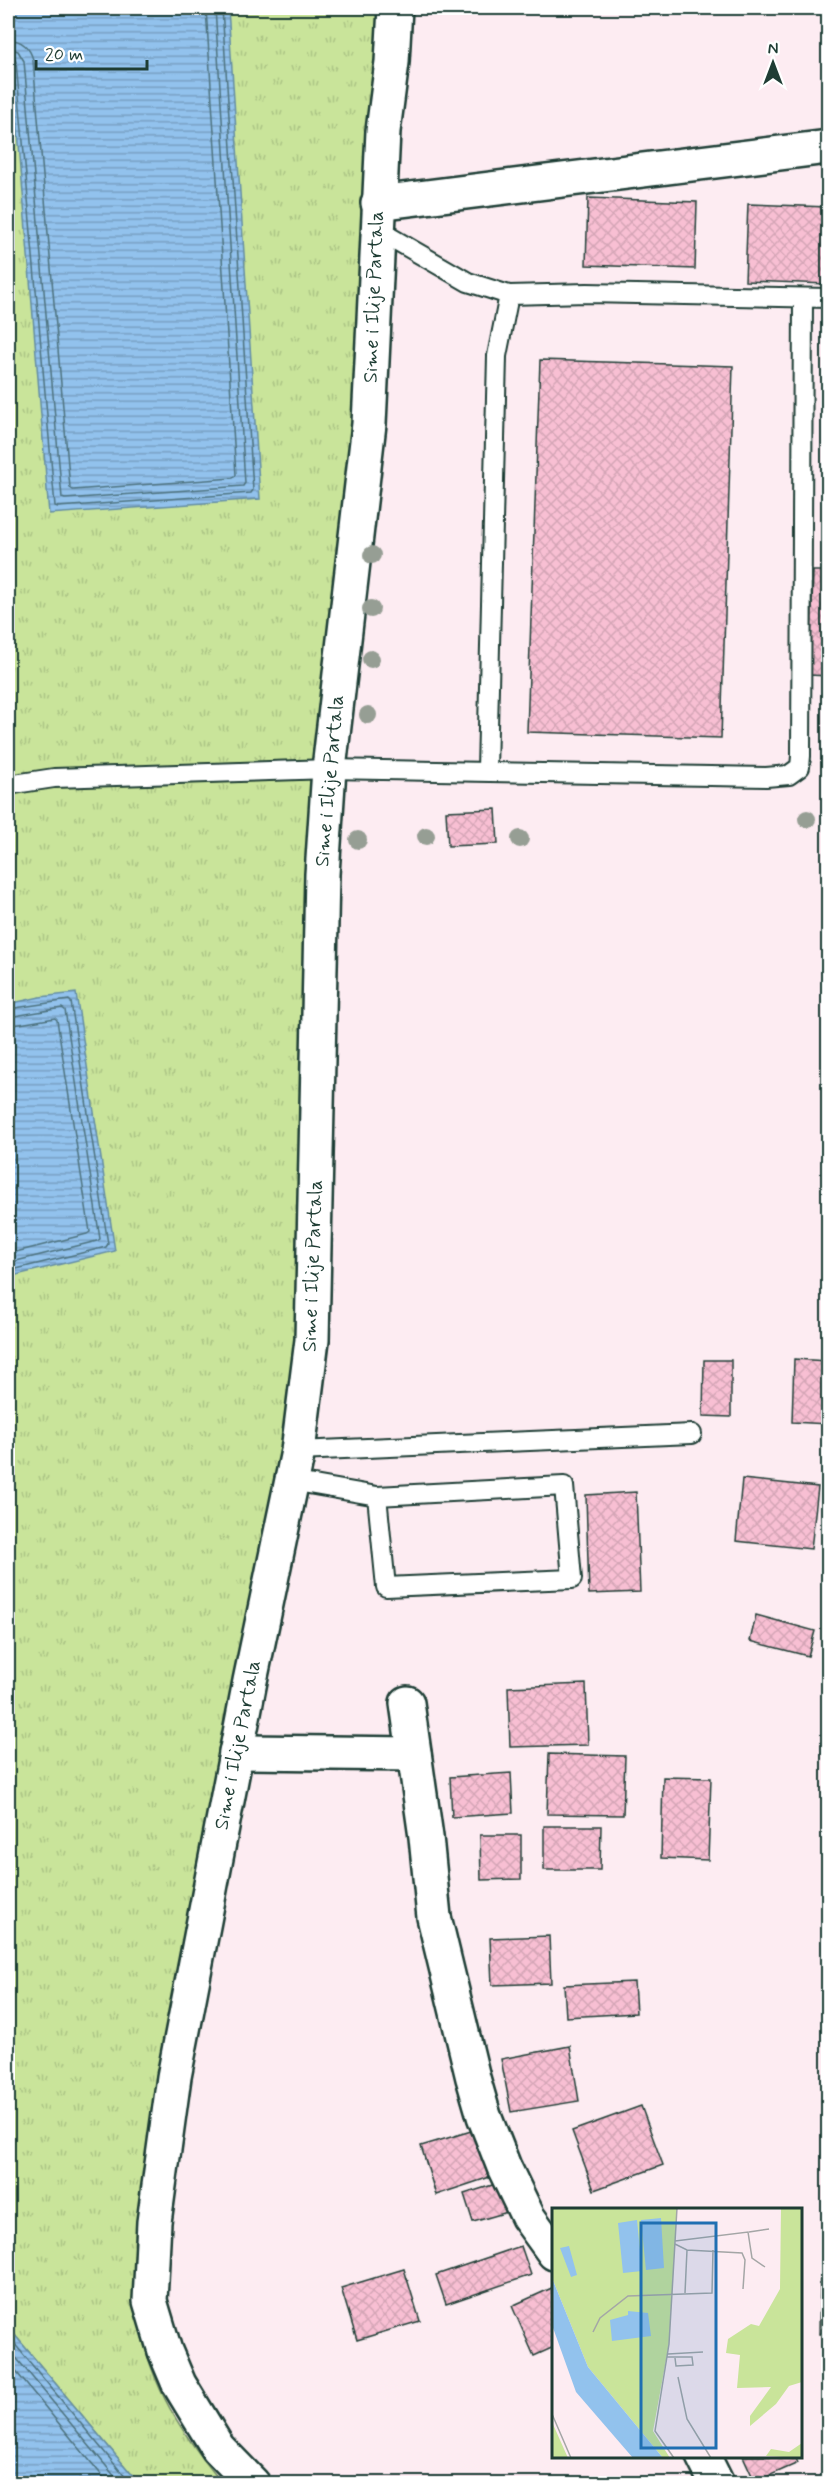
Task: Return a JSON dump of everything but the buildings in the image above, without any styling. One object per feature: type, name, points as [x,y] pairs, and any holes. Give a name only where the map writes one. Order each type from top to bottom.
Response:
[{"type":"street","name":"Sime i Ilije Partala","points":[[253,2484],[218,2448],[196,2414],[165,2351],[150,2301],[154,2222],[174,2077],[236,1752],[295,1466],[312,1340],[322,873],[329,769],[369,424],[383,130],[392,62],[395,8]]},
{"type":"street","points":[[378,216],[828,147]]},
{"type":"street","points":[[407,1703],[426,1837],[434,1917],[473,2078],[484,2116],[504,2167],[528,2217],[552,2250]]},
{"type":"street","points":[[236,1752],[414,1754]]},
{"type":"street","points":[[704,2458],[717,2484]]},
{"type":"lane","points":[[378,216],[468,282],[508,295],[587,293],[828,298]]},
{"type":"lane","points":[[487,770],[497,356],[508,295]]},
{"type":"lane","points":[[8,785],[54,778],[329,769],[487,770],[766,777],[789,775],[800,767],[803,298]]},
{"type":"lane","points":[[295,1466],[692,1434]]},
{"type":"lane","points":[[295,1466],[377,1496],[564,1486],[572,1579],[386,1587],[377,1496]]},
{"type":"green space","points":[[8,8],[395,8],[329,769],[312,1340],[135,2304],[147,2356],[165,2400],[190,2441],[222,2483],[139,2483],[8,2327]]},
{"type":"water","points":[[8,8],[228,8],[260,499],[49,514]]},
{"type":"water","points":[[76,993],[115,1251],[8,1277],[8,1004],[40,997]]},
{"type":"water","points":[[8,2327],[139,2483],[8,2483]]}]
